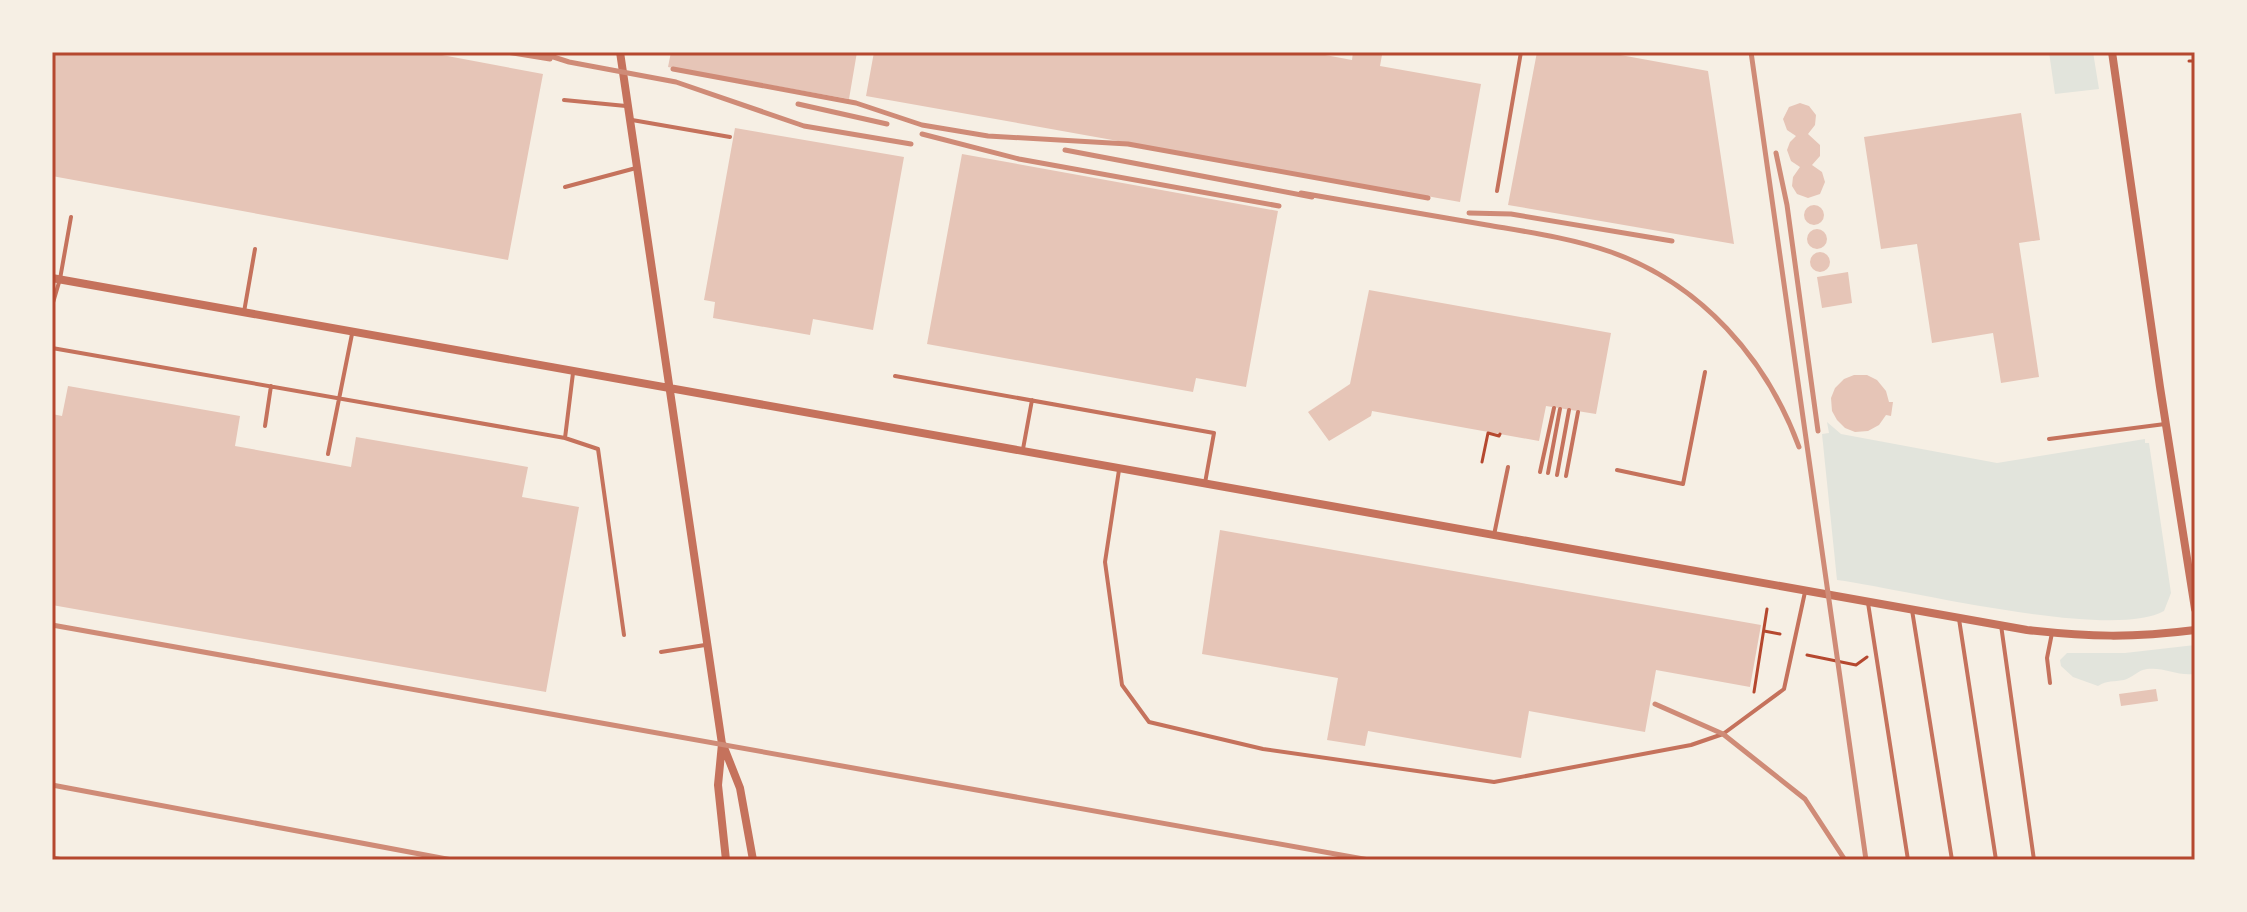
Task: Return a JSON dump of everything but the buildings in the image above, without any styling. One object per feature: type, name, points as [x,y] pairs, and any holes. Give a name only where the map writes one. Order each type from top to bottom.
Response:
[{"type":"street","points":[[620,52],[722,744],[718,785],[726,860]]},
{"type":"street","points":[[2112,52],[2165,424],[2195,609]]},
{"type":"street","points":[[56,278],[2001,625],[2088,637],[2128,637],[2195,630]]},
{"type":"street","points":[[722,744],[740,788],[753,860]]},
{"type":"lane","points":[[1497,191],[1521,52]]},
{"type":"lane","points":[[564,100],[628,106]]},
{"type":"lane","points":[[630,119],[730,137]]},
{"type":"lane","points":[[565,187],[637,168]]},
{"type":"lane","points":[[52,306],[71,217]]},
{"type":"lane","points":[[244,312],[255,249]]},
{"type":"lane","points":[[328,454],[352,331]]},
{"type":"lane","points":[[52,348],[565,438],[598,449],[624,635]]},
{"type":"lane","points":[[565,438],[573,370]]},
{"type":"lane","points":[[1617,470],[1683,484],[1705,372]]},
{"type":"lane","points":[[895,376],[1214,433],[1205,483]]},
{"type":"lane","points":[[265,426],[271,386]]},
{"type":"lane","points":[[1023,450],[1032,400]]},
{"type":"lane","points":[[1540,472],[1554,408]]},
{"type":"lane","points":[[1548,473],[1560,409]]},
{"type":"lane","points":[[1557,475],[1569,410]]},
{"type":"lane","points":[[1566,476],[1578,412]]},
{"type":"lane","points":[[2049,439],[2165,424]]},
{"type":"lane","points":[[1494,535],[1508,467]]},
{"type":"lane","points":[[1120,468],[1105,562],[1122,685],[1149,722],[1263,749],[1494,782],[1691,745],[1723,734],[1784,689],[1805,590]]},
{"type":"lane","points":[[1867,601],[1908,860]]},
{"type":"lane","points":[[1912,608],[1952,860]]},
{"type":"lane","points":[[1959,617],[1996,860]]},
{"type":"lane","points":[[2001,625],[2034,860]]},
{"type":"lane","points":[[2050,683],[2047,658],[2052,633]]},
{"type":"lane","points":[[661,652],[708,644]]},
{"type":"path","points":[[2189,61],[2195,61]]},
{"type":"path","points":[[1482,462],[1488,433],[1500,434]]},
{"type":"path","points":[[1754,692],[1767,609]]},
{"type":"path","points":[[1764,631],[1780,634]]},
{"type":"path","points":[[1807,655],[1856,665],[1868,656]]},
{"type":"shaded area","points":[[2049,52],[2093,52],[2099,89],[2055,94]]},
{"type":"shaded area","points":[[1827,422],[1841,434],[1997,463],[2145,439],[2145,443],[2149,443],[2171,593],[2164,611],[2137,619],[2055,617],[1837,580],[1822,434],[1829,433]]},
{"type":"shaded area","points":[[2195,645],[2194,674],[2147,669],[2127,679],[2098,686],[2073,677],[2061,666],[2060,660],[2067,653],[2125,653]]},
{"type":"railway","points":[[506,52],[550,59]]},
{"type":"railway","points":[[538,52],[569,62],[676,82],[804,126],[911,144]]},
{"type":"railway","points":[[1751,52],[1866,860]]},
{"type":"railway","points":[[673,69],[856,103],[922,125],[988,136],[1128,144],[1428,198]]},
{"type":"railway","points":[[798,104],[887,124]]},
{"type":"railway","points":[[922,134],[1019,159],[1279,206]]},
{"type":"railway","points":[[1065,150],[1312,197]]},
{"type":"railway","points":[[1776,153],[1787,205],[1818,431]]},
{"type":"railway","points":[[1301,193],[1565,239],[1611,252],[1644,266],[1674,284],[1727,328],[1769,384],[1799,447]]},
{"type":"railway","points":[[1469,213],[1511,214],[1672,241]]},
{"type":"railway","points":[[52,625],[1369,860]]},
{"type":"railway","points":[[1655,704],[1723,734],[1805,799],[1845,860]]},
{"type":"railway","points":[[52,785],[452,860]]},
{"type":"railway","points":[[52,858],[63,860]]}]
